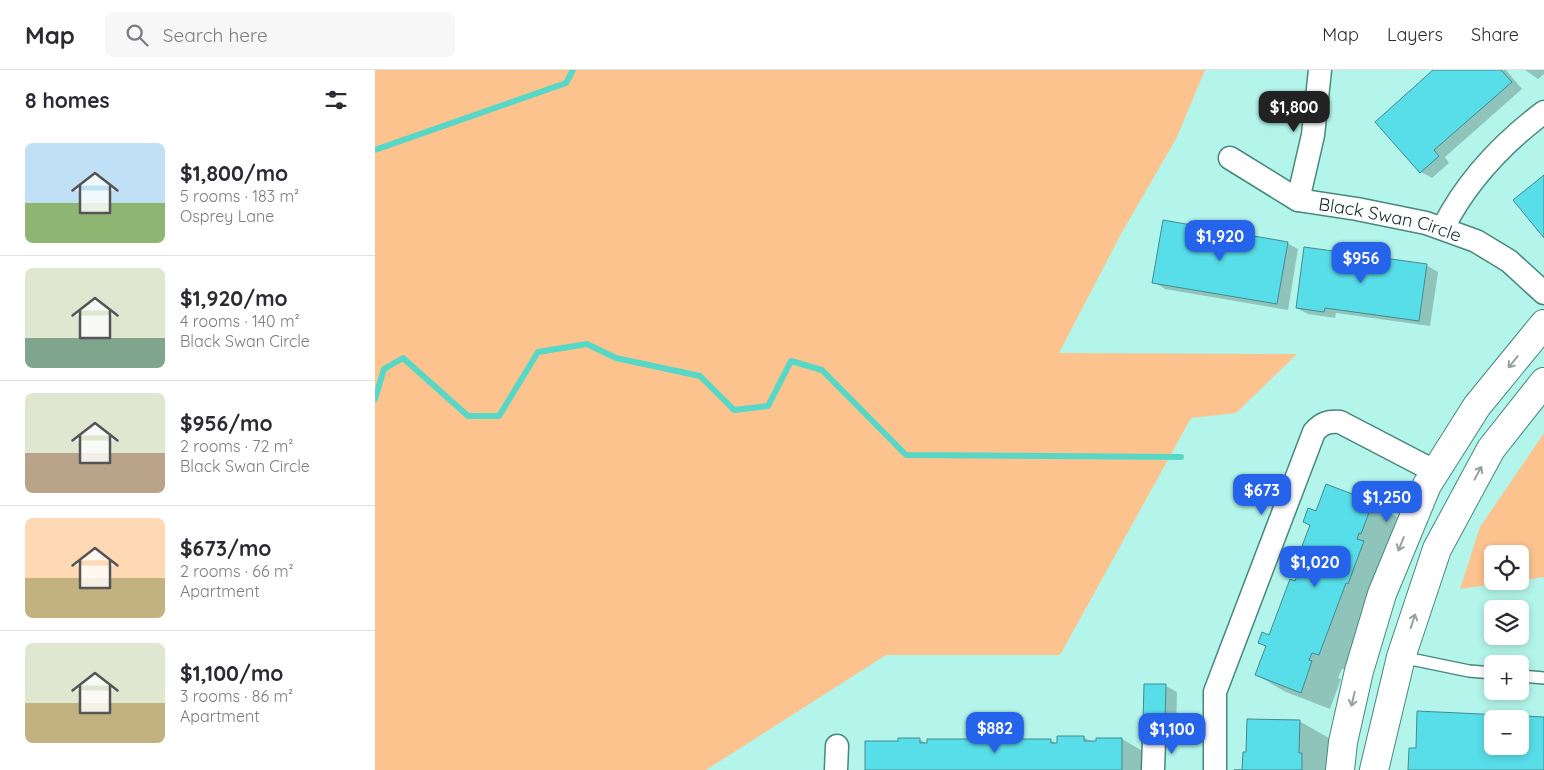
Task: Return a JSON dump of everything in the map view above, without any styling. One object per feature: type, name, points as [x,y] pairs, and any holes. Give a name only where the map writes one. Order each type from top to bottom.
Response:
[{"type":"street","points":[[1298,200],[1313,134],[1320,70]]},
{"type":"street","points":[[1443,228],[1454,206],[1491,159],[1524,127],[1544,112]]},
{"type":"street","name":"Black Swan Circle","points":[[1230,158],[1298,200],[1399,217],[1443,228],[1476,241],[1509,261],[1544,293]]},
{"type":"street","points":[[1340,770],[1343,742],[1359,672],[1382,594],[1427,485],[1477,406],[1544,324]]},
{"type":"street","points":[[1374,770],[1401,657],[1437,549],[1491,449],[1544,382]]},
{"type":"street","points":[[1215,770],[1215,692],[1314,432],[1321,424],[1330,421],[1341,422],[1436,472]]},
{"type":"street","points":[[1153,770],[1154,740]]},
{"type":"street","points":[[836,770],[837,746]]},
{"type":"lane","points":[[1401,657],[1469,672],[1484,673]]},
{"type":"lane","points":[[1529,677],[1544,678]]},
{"type":"shaded area","points":[[375,70],[1205,70],[1177,137],[1121,234],[1059,353],[1297,354],[1236,413],[1191,418],[1060,655],[886,655],[706,770],[375,770]]},
{"type":"shaded area","points":[[1544,433],[1544,577],[1529,580],[1529,545],[1484,545],[1484,586],[1460,589],[1480,527]]},
{"type":"building","points":[[1433,70],[1501,70],[1512,82],[1434,150],[1439,156],[1420,173],[1375,122]]},
{"type":"building","points":[[1544,175],[1544,238],[1513,200]]},
{"type":"building","points":[[1163,220],[1288,242],[1277,304],[1152,283]]},
{"type":"building","points":[[1304,247],[1427,264],[1419,321],[1325,308],[1324,312],[1296,308]]},
{"type":"building","points":[[1326,484],[1373,502],[1361,534],[1359,533],[1357,539],[1364,541],[1348,584],[1346,583],[1319,655],[1312,653],[1309,660],[1312,661],[1301,693],[1255,675],[1266,646],[1258,643],[1262,632],[1269,635],[1290,579],[1295,581],[1298,572],[1293,570],[1310,525],[1303,522],[1308,508],[1316,511]]},
{"type":"building","points":[[1144,684],[1166,684],[1165,723],[1143,722]]},
{"type":"building","points":[[1417,711],[1484,714],[1484,755],[1529,755],[1529,716],[1544,717],[1544,770],[1408,770],[1409,748],[1416,748]]},
{"type":"building","points":[[1247,719],[1300,720],[1299,753],[1302,753],[1302,770],[1242,770],[1243,752],[1246,752]]},
{"type":"building","points":[[1057,736],[1084,736],[1084,741],[1096,741],[1096,738],[1122,738],[1122,770],[865,770],[865,741],[898,741],[898,738],[920,738],[920,743],[927,743],[927,739],[1051,739],[1051,743],[1057,743]]},
{"type":"waterway","points":[[375,150],[566,83],[573,70]]},
{"type":"waterway","points":[[375,399],[384,369],[403,358],[468,416],[499,416],[538,352],[587,344],[616,358],[700,376],[734,410],[768,406],[791,361],[822,370],[906,455],[1181,457]]}]
